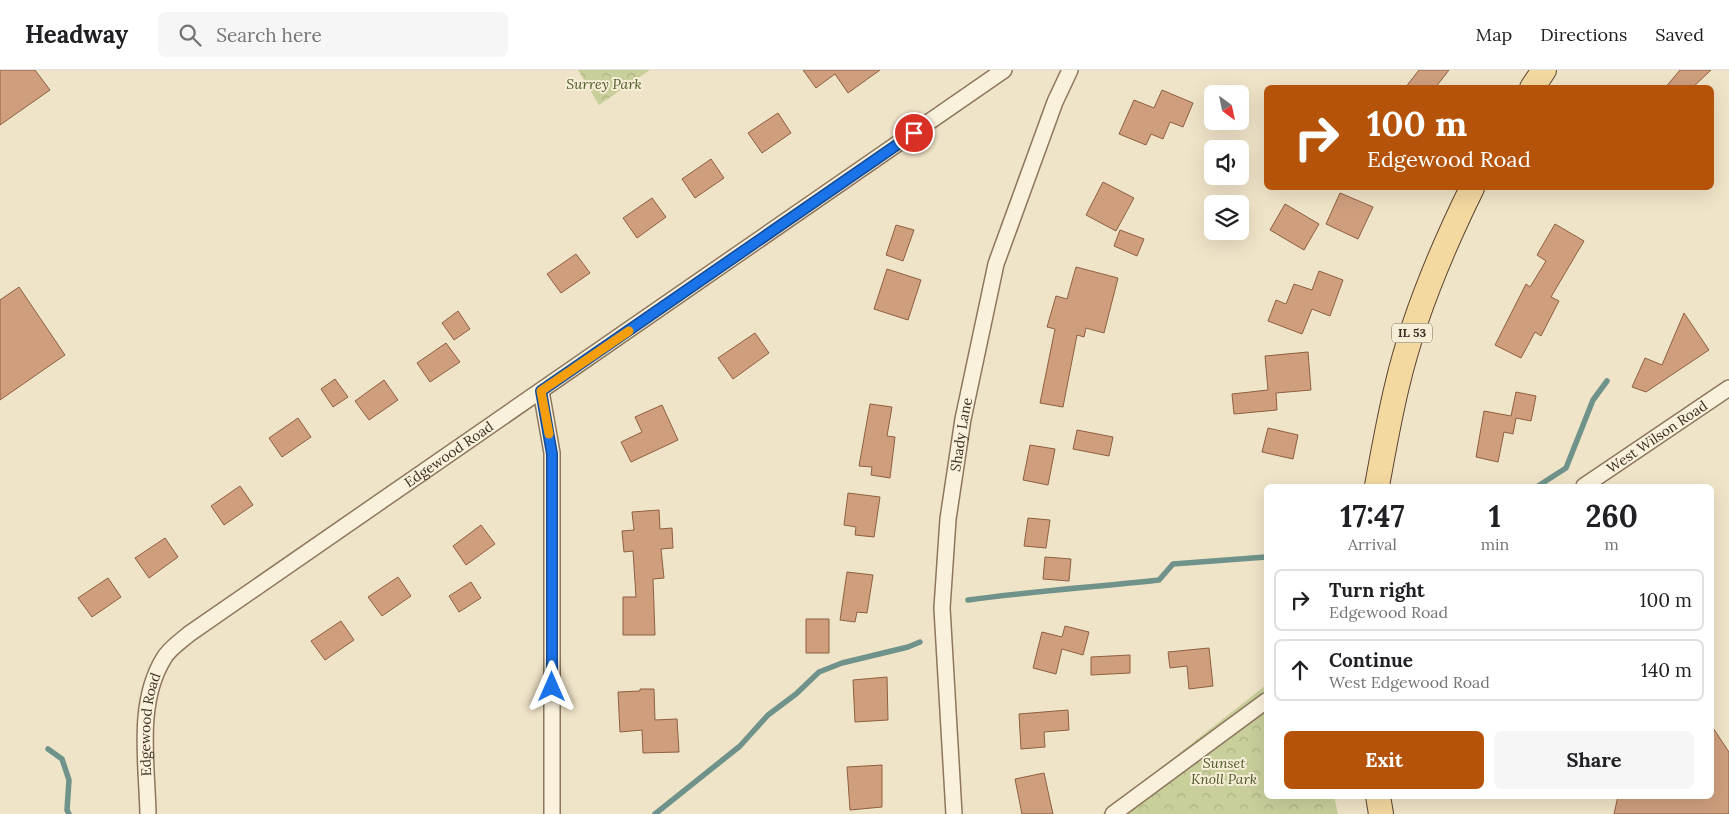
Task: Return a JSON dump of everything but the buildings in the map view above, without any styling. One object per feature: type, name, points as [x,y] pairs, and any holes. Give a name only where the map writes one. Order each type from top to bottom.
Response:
[{"type":"main road","points":[[1534,85],[1544,70]]},
{"type":"main road","name":"IL 53","points":[[1377,484],[1397,385],[1422,303],[1438,260],[1471,190]]},
{"type":"main road","points":[[1378,799],[1381,814]]},
{"type":"street","name":"Edgewood Road","points":[[148,814],[145,713],[152,685],[164,656],[189,634],[1004,70]]},
{"type":"street","name":"Shady Lane","points":[[954,814],[942,608],[948,519],[963,420],[996,264],[1055,102],[1070,70]]},
{"type":"street","name":"West Wilson Road","points":[[1587,484],[1729,388]]},
{"type":"street","points":[[541,391],[552,454],[552,814]]},
{"type":"street","points":[[1114,814],[1262,704]]},
{"type":"green space","name":"Surrey Park","points":[[578,70],[650,70],[599,105]]},
{"type":"green space","name":"Sunset Knoll Park","points":[[1264,687],[1264,799],[1335,799],[1338,814],[1102,814]]},
{"type":"waterway","points":[[1541,484],[1566,468],[1593,400],[1607,381]]},
{"type":"waterway","points":[[968,600],[1159,580],[1173,564],[1264,557]]},
{"type":"waterway","points":[[655,814],[740,746],[768,715],[796,694],[819,672],[842,663],[908,647],[920,642]]},
{"type":"waterway","points":[[48,749],[62,759],[69,780],[67,810],[69,814]]},
{"type":"slow traffic","points":[[549,434],[541,391],[629,331]]},
{"type":"route","points":[[552,687],[552,454],[541,391],[914,133]]}]
